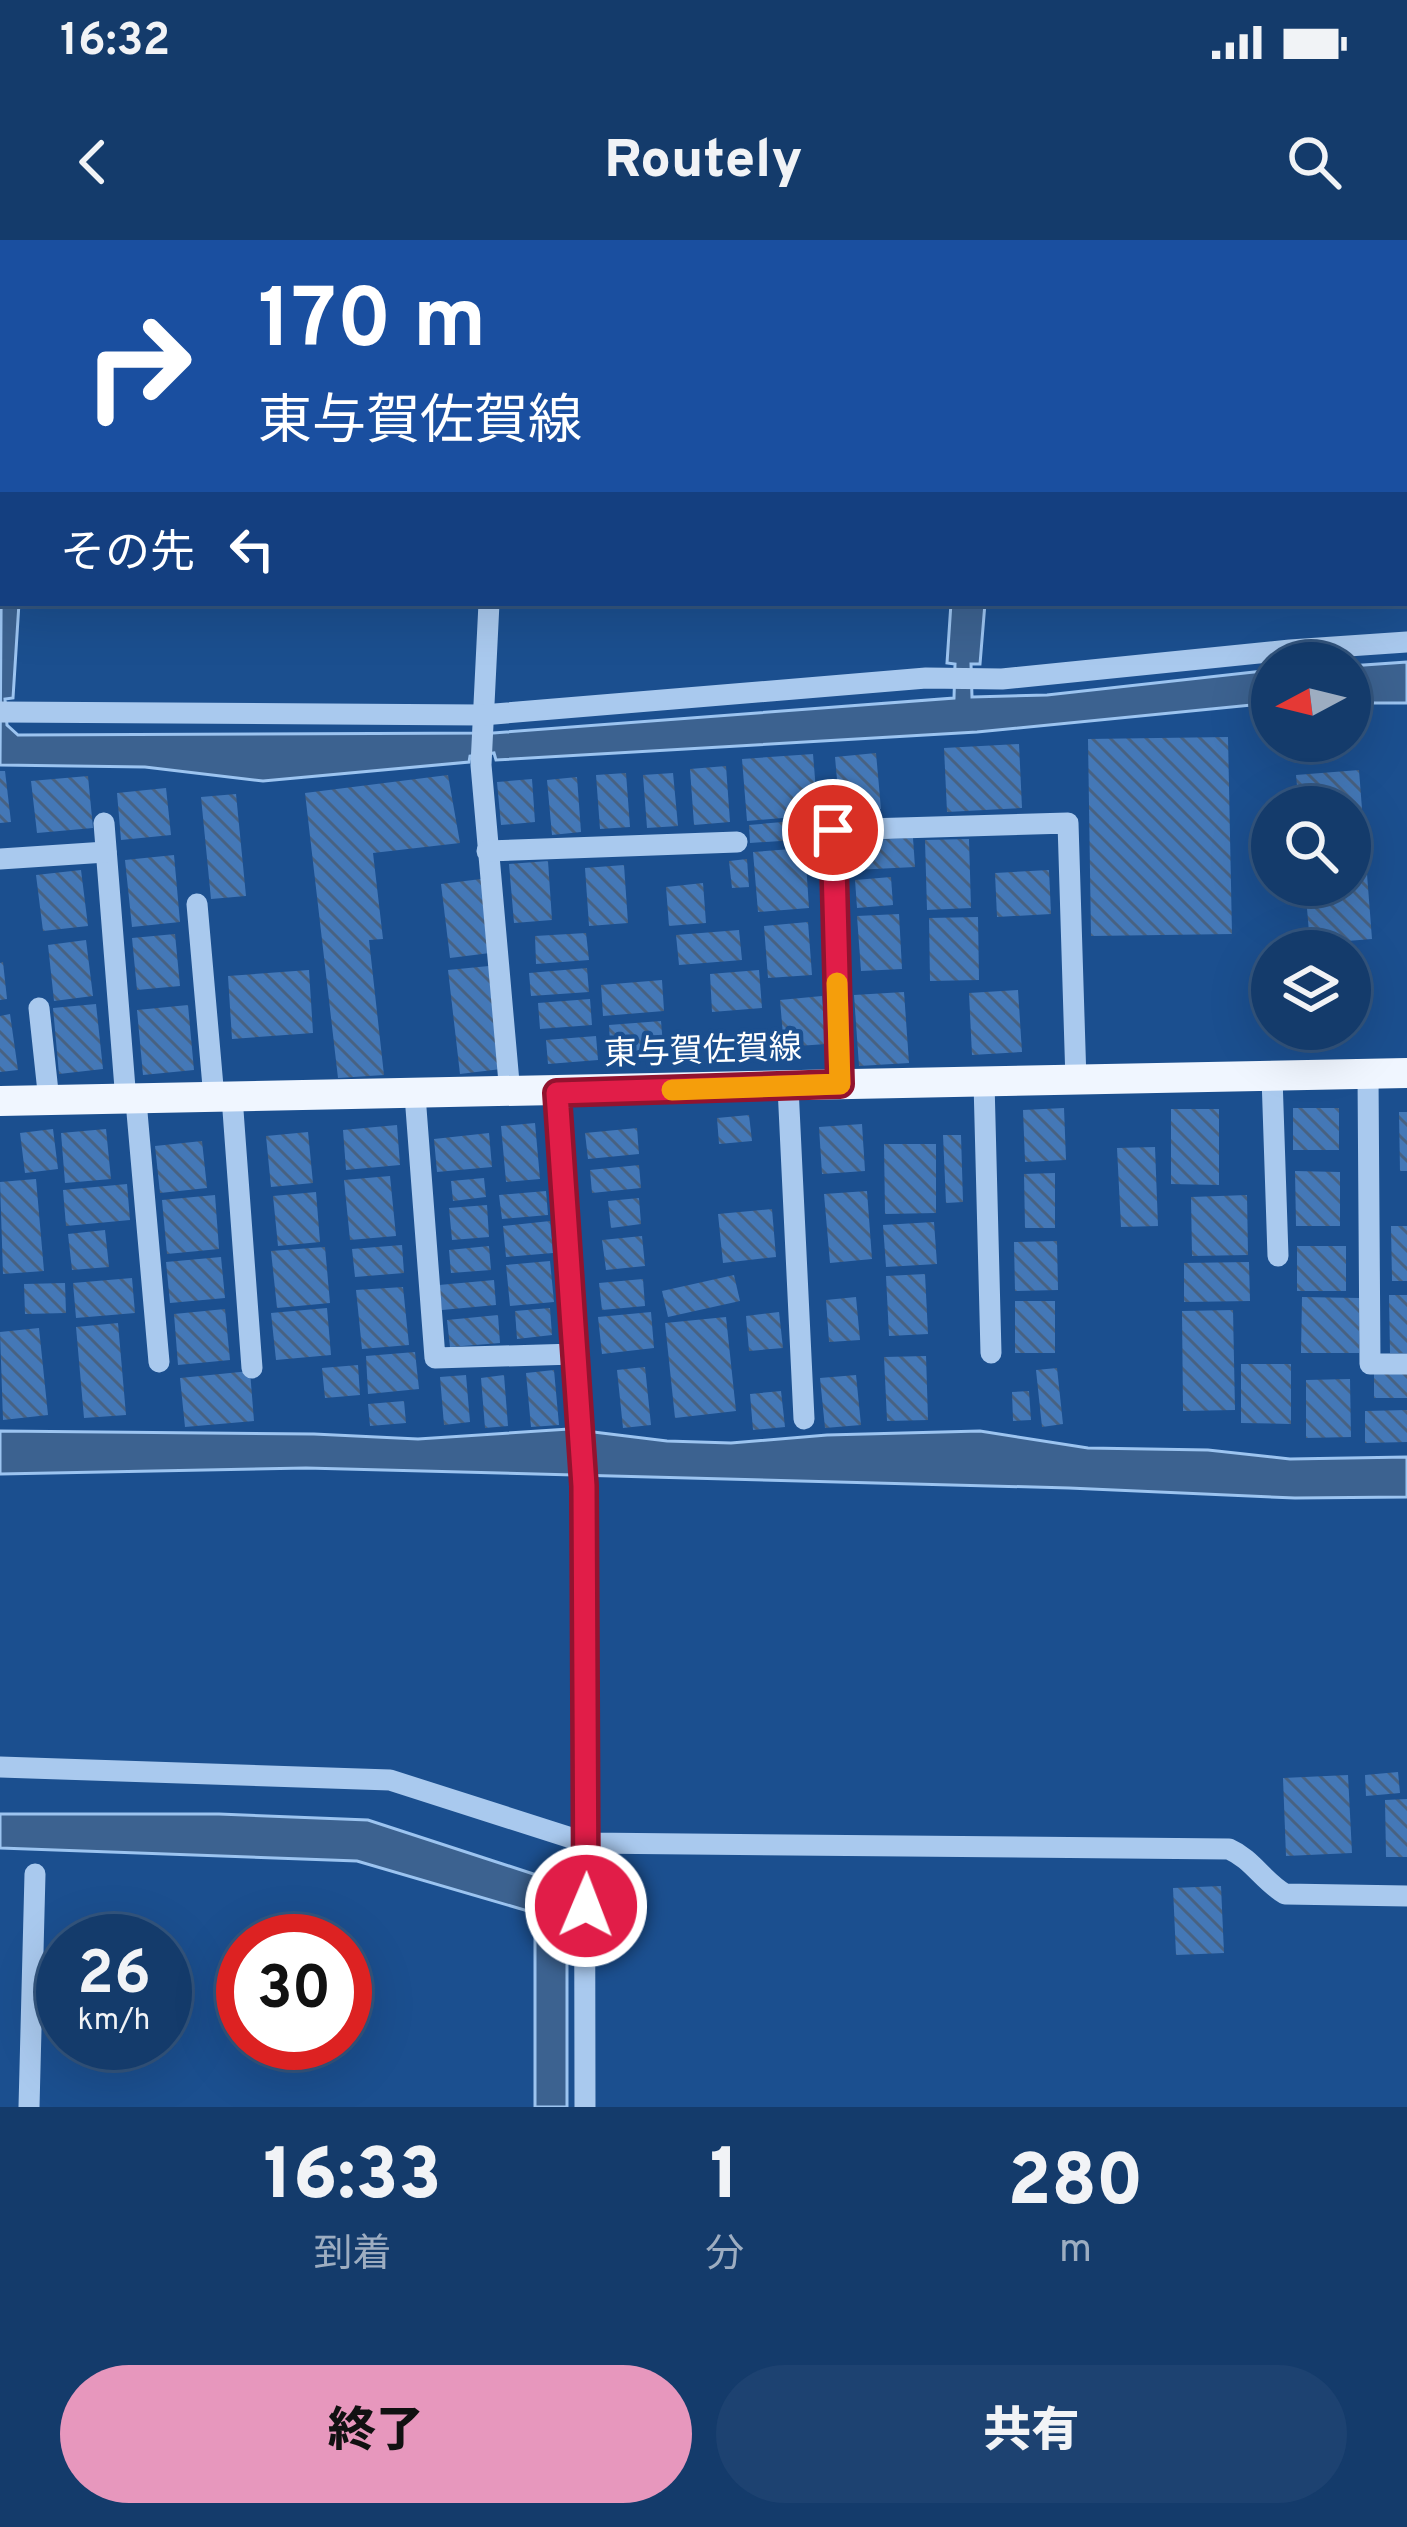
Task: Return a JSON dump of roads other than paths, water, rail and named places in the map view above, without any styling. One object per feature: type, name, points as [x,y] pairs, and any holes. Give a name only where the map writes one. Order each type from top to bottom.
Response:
[{"type":"main road","name":"東与賀佐賀線","points":[[0,1102],[1407,1073]]},
{"type":"street","points":[[489,606],[481,765],[510,1094]]},
{"type":"street","points":[[6,712],[482,721],[1407,642]]},
{"type":"street","points":[[840,1084],[833,830],[1068,823],[1076,1081]]},
{"type":"street","points":[[104,824],[159,1362]]},
{"type":"street","points":[[487,851],[737,842]]},
{"type":"street","points":[[0,859],[106,852]]},
{"type":"street","points":[[197,904],[252,1368]]},
{"type":"street","points":[[39,1008],[49,1102]]},
{"type":"street","points":[[1368,1074],[1370,1364],[1407,1364]]},
{"type":"street","points":[[1273,1078],[1278,1256]]},
{"type":"street","points":[[984,1082],[991,1354]]},
{"type":"street","points":[[788,1087],[804,1419]]},
{"type":"street","points":[[557,1093],[584,1486],[585,2107]]},
{"type":"street","points":[[415,1095],[435,1358],[575,1354]]},
{"type":"street","points":[[0,1766],[390,1780],[587,1843],[1228,1849],[1245,1856],[1271,1886],[1285,1894],[1407,1895]]},
{"type":"street","points":[[29,2107],[35,1874]]},
{"type":"water","points":[[1,606],[19,606],[13,698],[5,699],[7,725],[18,735],[493,733],[954,698],[955,664],[947,663],[951,606],[985,606],[980,664],[971,664],[972,697],[1047,695],[1251,672],[1251,705],[977,732],[496,760],[494,753],[470,756],[469,762],[263,781],[145,767],[0,765]]},
{"type":"water","points":[[1407,662],[1407,703],[1371,703],[1371,665]]},
{"type":"water","points":[[569,1429],[731,1443],[980,1431],[1088,1448],[1208,1450],[1290,1459],[1407,1457],[1407,1497],[1295,1498],[306,1468],[0,1474],[0,1431],[418,1439]]},
{"type":"water","points":[[0,1814],[368,1820],[561,1883],[567,1897],[567,2107],[535,2107],[535,1913],[357,1861],[0,1848]]}]
